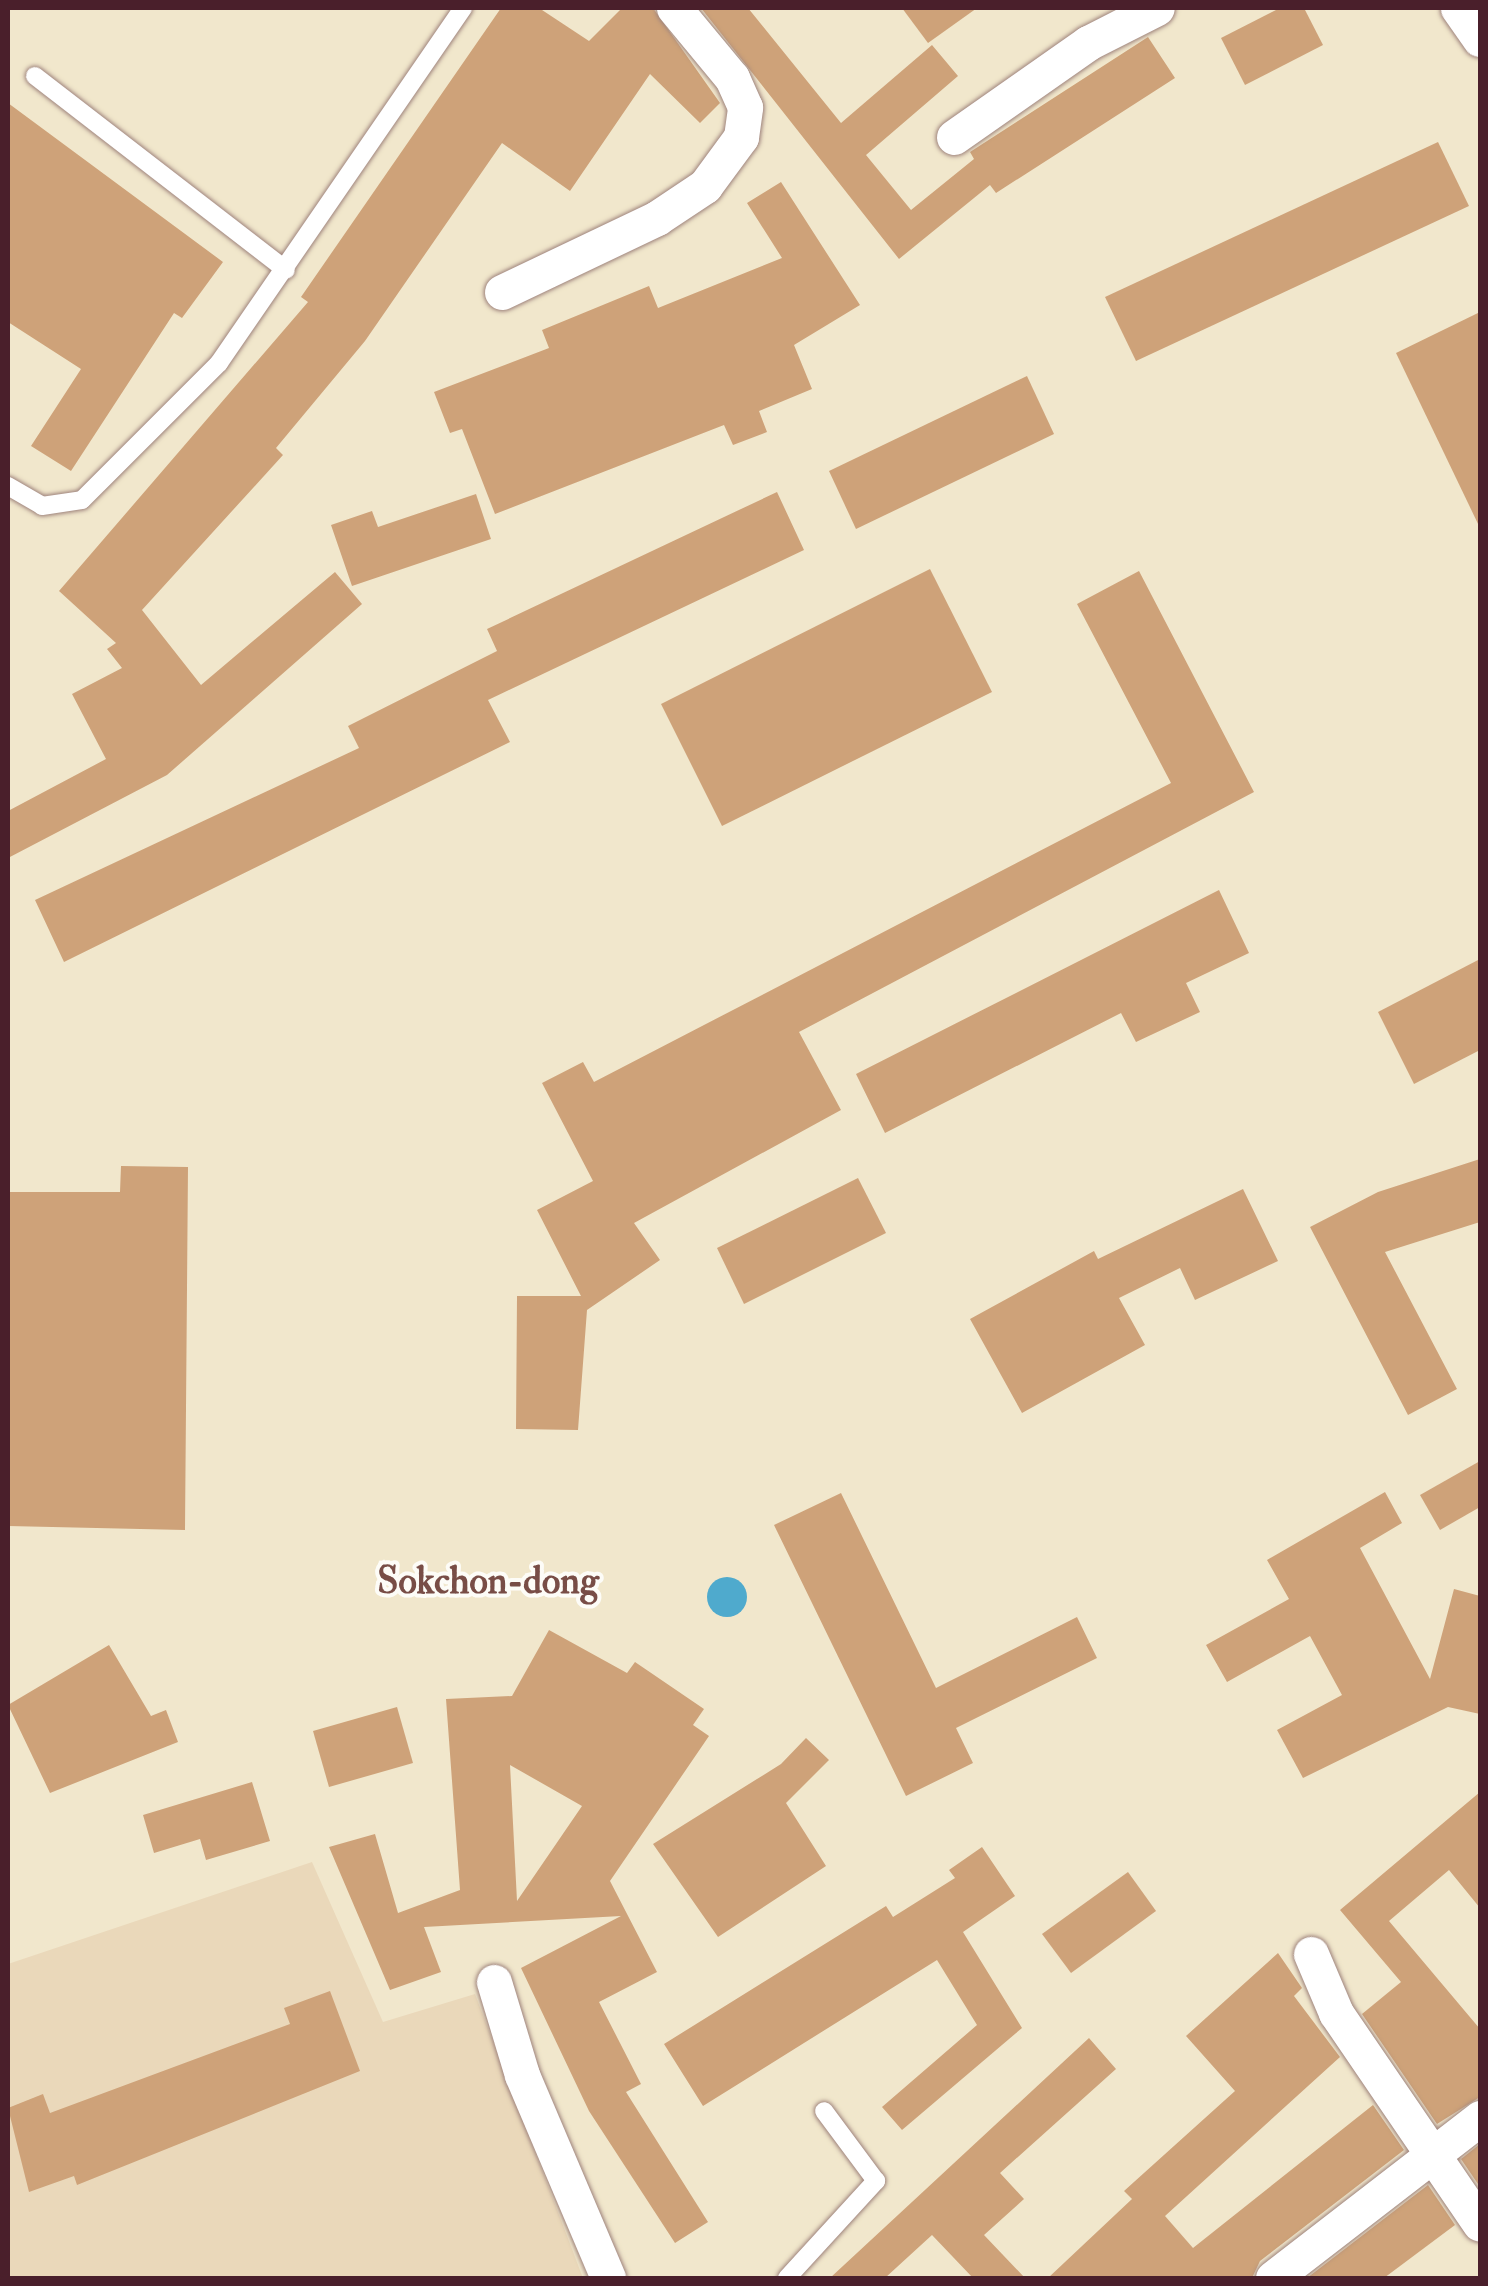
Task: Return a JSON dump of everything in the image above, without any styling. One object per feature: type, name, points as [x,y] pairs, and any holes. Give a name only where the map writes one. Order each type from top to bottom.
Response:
[{"type":"street","points":[[502,292],[657,218],[706,186],[742,137],[744,107],[732,78],[674,8]]},
{"type":"street","points":[[954,137],[1088,43],[1157,8]]},
{"type":"street","points":[[1458,8],[1480,38]]},
{"type":"street","points":[[1311,1954],[1336,2012],[1480,2224]]},
{"type":"street","points":[[494,1982],[522,2075],[608,2278]]},
{"type":"street","points":[[1273,2278],[1480,2118]]},
{"type":"lane","points":[[8,486],[42,506],[82,500],[219,363],[463,8]]},
{"type":"lane","points":[[35,76],[286,270]]},
{"type":"lane","points":[[787,2278],[876,2182],[824,2111]]},
{"type":"shaded area","points":[[312,1862],[383,2022],[475,1994],[583,2278],[8,2278],[8,1964]]},
{"type":"water","points":[[727,1577],[741,1583],[747,1597],[741,1611],[727,1617],[713,1611],[707,1597],[713,1583]]},
{"type":"building","points":[[501,8],[539,8],[589,41],[622,8],[653,8],[720,103],[700,123],[650,74],[570,191],[502,143],[365,341],[276,448],[283,455],[142,610],[201,685],[335,572],[362,604],[167,775],[8,858],[8,811],[106,759],[72,694],[122,668],[107,649],[116,643],[59,591],[308,302],[301,297]]},
{"type":"building","points":[[701,8],[748,8],[841,123],[932,45],[958,76],[866,155],[911,210],[974,159],[970,152],[1148,37],[1175,78],[996,193],[990,185],[899,259]]},
{"type":"building","points":[[902,8],[977,8],[928,43]]},
{"type":"building","points":[[1280,8],[1304,8],[1323,45],[1245,85],[1221,38]]},
{"type":"building","points":[[8,103],[223,262],[182,318],[174,313],[71,471],[31,446],[81,369],[8,322]]},
{"type":"building","points":[[1438,142],[1469,206],[1136,361],[1105,297]]},
{"type":"building","points":[[781,182],[860,305],[794,345],[812,389],[759,411],[767,432],[733,445],[724,425],[495,514],[462,429],[450,433],[434,392],[549,348],[542,330],[649,286],[658,308],[782,258],[747,203]]},
{"type":"building","points":[[1480,312],[1480,528],[1396,353]]},
{"type":"building","points":[[1027,376],[1054,434],[856,529],[829,471]]},
{"type":"building","points":[[777,492],[804,550],[488,700],[510,742],[64,962],[35,900],[359,748],[348,726],[497,651],[487,629]]},
{"type":"building","points":[[476,494],[491,539],[352,586],[331,525],[372,511],[378,527]]},
{"type":"building","points":[[930,569],[992,692],[722,826],[661,704]]},
{"type":"building","points":[[1139,571],[1254,792],[799,1032],[841,1110],[634,1223],[660,1260],[587,1310],[578,1430],[516,1429],[517,1296],[581,1296],[537,1210],[593,1181],[542,1083],[583,1062],[594,1082],[1171,783],[1077,604]]},
{"type":"building","points":[[1219,890],[1249,953],[1186,983],[1200,1012],[1136,1042],[1121,1013],[885,1133],[856,1074]]},
{"type":"building","points":[[1480,959],[1480,1050],[1414,1084],[1378,1012]]},
{"type":"building","points":[[1480,1159],[1480,1222],[1385,1252],[1457,1389],[1408,1415],[1310,1227],[1378,1192]]},
{"type":"building","points":[[121,1166],[188,1167],[185,1530],[8,1526],[8,1192],[120,1192]]},
{"type":"building","points":[[858,1178],[886,1233],[744,1304],[717,1248]]},
{"type":"building","points":[[1243,1189],[1278,1261],[1195,1300],[1180,1268],[1119,1298],[1145,1345],[1022,1413],[970,1319],[1094,1251],[1098,1259]]},
{"type":"building","points":[[1480,1461],[1480,1507],[1440,1530],[1420,1495]]},
{"type":"building","points":[[1385,1492],[1402,1523],[1360,1548],[1430,1679],[1454,1589],[1480,1596],[1480,1714],[1448,1707],[1303,1778],[1277,1730],[1342,1695],[1310,1636],[1227,1682],[1206,1645],[1289,1599],[1267,1560]]},
{"type":"building","points":[[841,1493],[936,1688],[1077,1617],[1097,1658],[956,1728],[973,1763],[906,1796],[774,1525]]},
{"type":"building","points":[[549,1630],[627,1673],[635,1662],[704,1709],[693,1725],[709,1736],[610,1881],[657,1972],[599,2002],[641,2084],[626,2092],[708,2222],[675,2243],[589,2111],[521,1968],[621,1916],[424,1927],[441,1972],[390,1990],[329,1847],[375,1834],[398,1913],[460,1890],[446,1699],[512,1696]],"holes":[[[510,1765],[582,1806],[517,1901]]]},
{"type":"building","points":[[109,1645],[151,1716],[166,1710],[178,1742],[50,1793],[8,1705]]},
{"type":"building","points":[[397,1707],[413,1763],[329,1787],[313,1731]]},
{"type":"building","points":[[806,1738],[829,1760],[786,1803],[826,1866],[718,1937],[653,1844],[781,1764]]},
{"type":"building","points":[[252,1782],[270,1841],[206,1860],[200,1839],[154,1853],[143,1815]]},
{"type":"building","points":[[1480,1792],[1480,1908],[1449,1870],[1389,1921],[1480,2029],[1480,2097],[1437,2124],[1362,2014],[1401,1982],[1340,1910]]},
{"type":"building","points":[[982,1847],[1015,1896],[963,1932],[1022,2028],[902,2130],[882,2107],[977,2025],[937,1960],[703,2106],[664,2044],[886,1906],[893,1917],[955,1878],[949,1870]]},
{"type":"building","points":[[1128,1872],[1156,1911],[1071,1973],[1042,1934]]},
{"type":"building","points":[[1278,1953],[1302,1988],[1294,1996],[1340,2057],[1165,2216],[1193,2248],[1373,2105],[1404,2150],[1260,2261],[1252,2278],[1048,2278],[1132,2199],[1124,2191],[1235,2091],[1186,2036]]},
{"type":"building","points":[[330,1991],[360,2071],[77,2185],[74,2176],[29,2192],[8,2108],[43,2094],[50,2113],[290,2024],[284,2008]]},
{"type":"building","points":[[1089,2038],[1116,2069],[1000,2173],[1024,2199],[984,2235],[1025,2278],[973,2278],[932,2235],[885,2278],[830,2278]]},
{"type":"building","points":[[1480,2144],[1480,2187],[1461,2159]]},
{"type":"building","points":[[1428,2185],[1455,2225],[1384,2278],[1307,2278]]},
{"type":"district","name":"Sokchon-dong","points":[[488,1582]]}]
